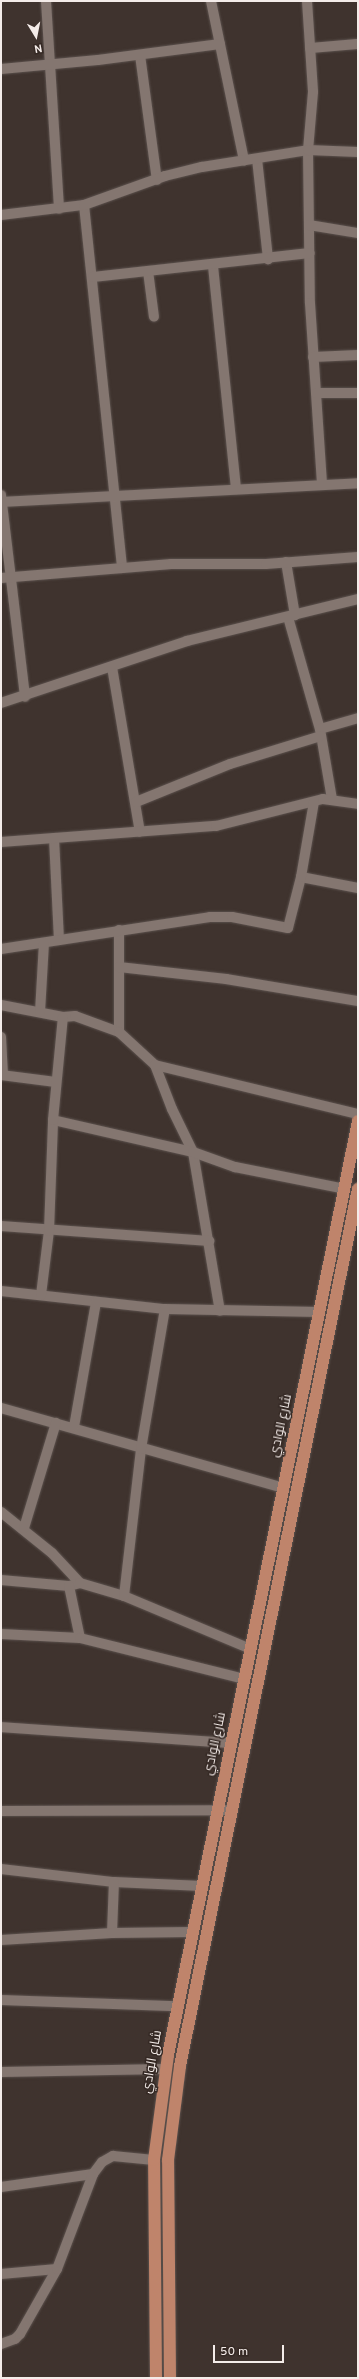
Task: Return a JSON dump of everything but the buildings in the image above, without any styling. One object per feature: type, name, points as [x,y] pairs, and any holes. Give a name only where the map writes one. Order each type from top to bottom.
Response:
[{"type":"main road","name":"شارع الوادي","points":[[156,2378],[154,2160],[166,2069],[230,1743],[251,1649],[358,1121]]},
{"type":"main road","name":"شارع الوادي","points":[[170,2378],[168,2160],[172,2113],[231,1810],[358,1189]]},
{"type":"main road","points":[[317,1328],[330,1329]]},
{"type":"street","points":[[46,1],[59,209]]},
{"type":"street","points":[[211,1],[244,161]]},
{"type":"street","points":[[314,1],[307,1],[313,92],[308,150],[309,225],[313,357],[322,485]]},
{"type":"street","points":[[1,68],[140,56],[220,44]]},
{"type":"street","points":[[310,48],[358,44]]},
{"type":"street","points":[[140,56],[157,180]]},
{"type":"street","points":[[1,215],[84,205],[157,180],[202,167],[308,150],[358,152]]},
{"type":"street","points":[[257,159],[268,259]]},
{"type":"street","points":[[84,205],[116,495],[122,568]]},
{"type":"street","points":[[309,225],[358,233]]},
{"type":"street","points":[[93,277],[213,266],[310,253]]},
{"type":"street","points":[[213,266],[236,489]]},
{"type":"street","points":[[148,272],[154,317]]},
{"type":"street","points":[[313,357],[358,355]]},
{"type":"street","points":[[316,393],[358,393]]},
{"type":"street","points":[[25,697],[5,577],[1,500],[358,483]]},
{"type":"street","points":[[5,577],[197,563],[286,562],[358,557]]},
{"type":"street","points":[[286,562],[292,616],[320,732],[332,799]]},
{"type":"street","points":[[1,703],[25,697],[187,641],[358,599]]},
{"type":"street","points":[[112,667],[140,832]]},
{"type":"street","points":[[136,802],[230,764],[358,718]]},
{"type":"street","points":[[1,842],[216,826],[332,799],[358,804]]},
{"type":"street","points":[[1,949],[119,930],[221,916],[288,928],[301,877],[314,802]]},
{"type":"street","points":[[54,838],[59,940]]},
{"type":"street","points":[[301,877],[358,888]]},
{"type":"street","points":[[119,930],[119,1032]]},
{"type":"street","points":[[40,1012],[44,943]]},
{"type":"street","points":[[119,967],[226,979],[358,1001]]},
{"type":"street","points":[[1,1005],[63,1017],[80,1017],[119,1032],[155,1065],[172,1109],[193,1152],[220,1311]]},
{"type":"street","points":[[41,1295],[49,1231],[53,1120],[63,1017]]},
{"type":"street","points":[[1,1037],[2,1075],[56,1082]]},
{"type":"street","points":[[155,1065],[358,1114]]},
{"type":"street","points":[[53,1120],[193,1152],[234,1167],[345,1189]]},
{"type":"street","points":[[1,1226],[49,1231],[209,1241]]},
{"type":"street","points":[[1,1291],[165,1309],[320,1312]]},
{"type":"street","points":[[74,1427],[96,1302]]},
{"type":"street","points":[[124,1596],[141,1449],[165,1309]]},
{"type":"street","points":[[1,1408],[74,1427],[141,1449],[283,1488]]},
{"type":"street","points":[[24,1528],[56,1423]]},
{"type":"street","points":[[1,1512],[24,1528],[80,1583],[124,1596],[251,1649]]},
{"type":"street","points":[[1,1580],[69,1586],[80,1583]]},
{"type":"street","points":[[69,1586],[80,1638]]},
{"type":"street","points":[[1,1634],[80,1638],[244,1679]]},
{"type":"street","points":[[1,1727],[230,1743]]},
{"type":"street","points":[[1,1811],[217,1808],[231,1810]]},
{"type":"street","points":[[1,1869],[114,1882],[202,1886]]},
{"type":"street","points":[[112,1933],[114,1882]]},
{"type":"street","points":[[1,1940],[112,1933],[192,1932]]},
{"type":"street","points":[[1,2000],[178,2006]]},
{"type":"street","points":[[1,2072],[166,2069]]},
{"type":"street","points":[[1,2344],[15,2339],[20,2334],[57,2269],[93,2174],[102,2162],[112,2156],[154,2160]]},
{"type":"street","points":[[1,2187],[93,2174]]},
{"type":"street","points":[[1,2274],[57,2269]]}]
